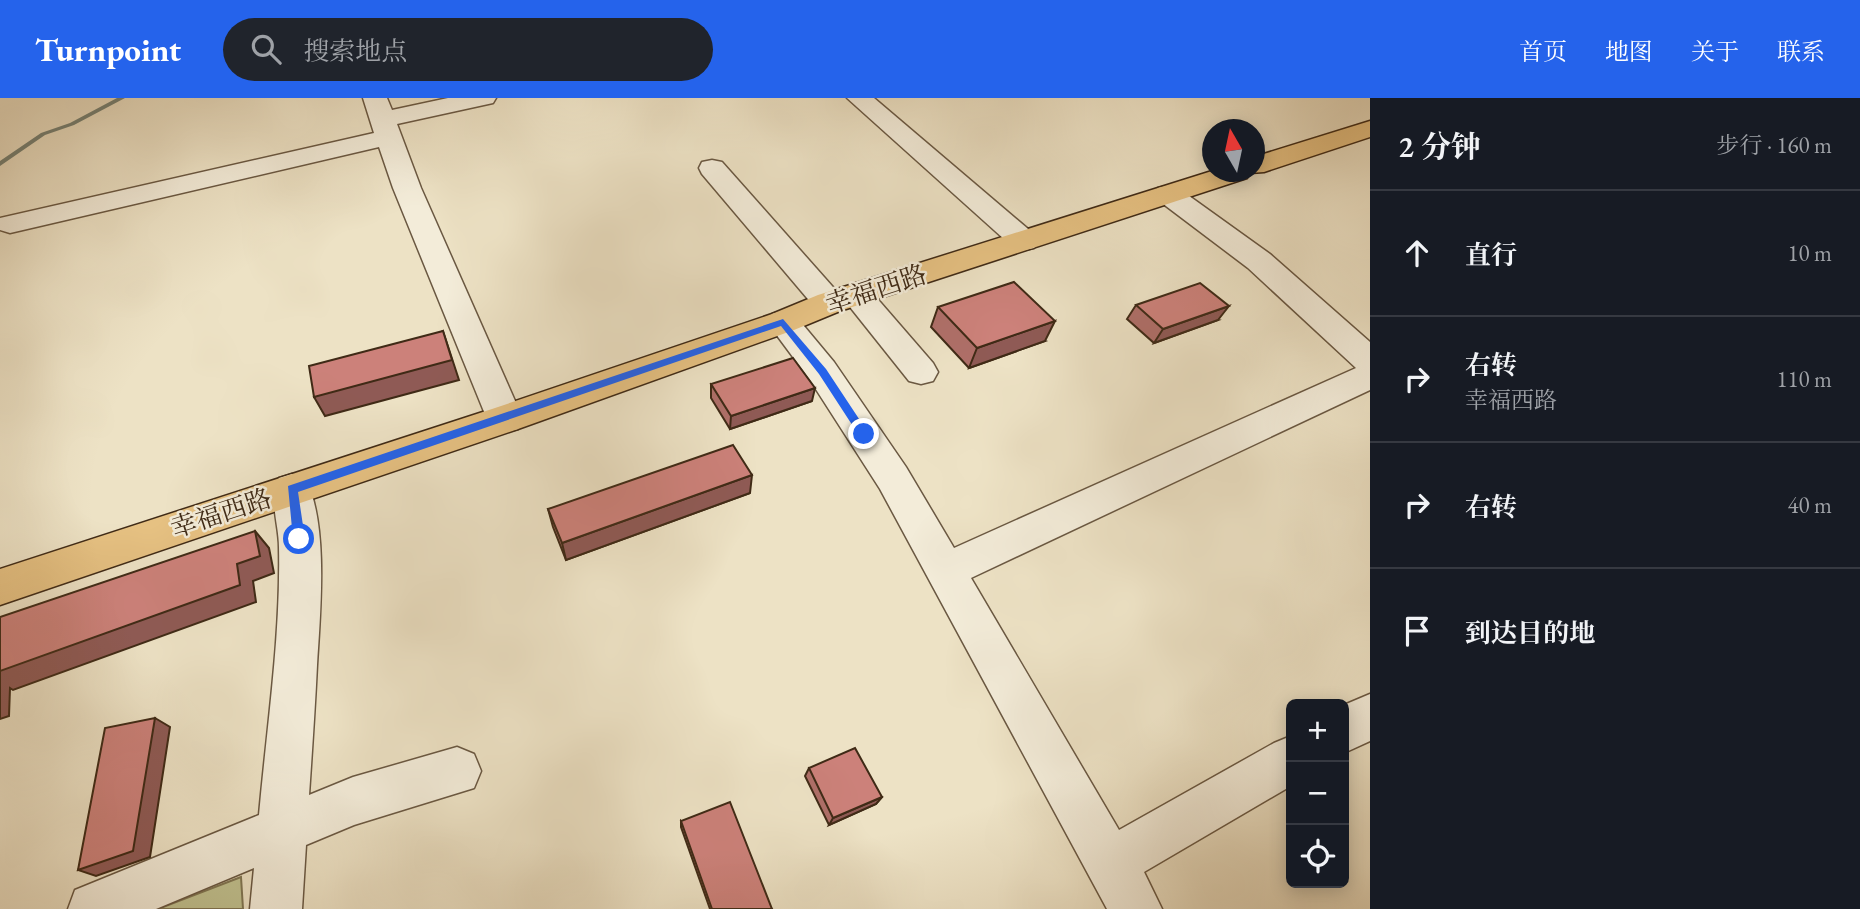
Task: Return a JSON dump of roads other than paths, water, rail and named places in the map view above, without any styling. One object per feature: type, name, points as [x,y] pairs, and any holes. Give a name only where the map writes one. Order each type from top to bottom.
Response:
[{"type":"main road","points":[[1265,163],[1370,129]]},
{"type":"main road","name":"幸福西路","points":[[0,587],[505,419],[843,299],[1206,182]]},
{"type":"street","points":[[10,223],[383,118],[484,98]]},
{"type":"street","points":[[859,98],[1024,241]]},
{"type":"street","points":[[383,118],[407,188],[505,419]]},
{"type":"street","points":[[712,168],[843,299],[922,372]]},
{"type":"street","points":[[1168,194],[1259,261],[1370,361]]},
{"type":"street","points":[[783,322],[822,371],[893,478],[1136,909]]},
{"type":"street","points":[[945,571],[1370,376]]},
{"type":"street","points":[[276,909],[301,590],[299,539],[292,489]]},
{"type":"street","points":[[1349,727],[1370,716]]},
{"type":"street","points":[[1110,863],[1287,762]]},
{"type":"street","points":[[94,909],[353,801],[457,771]]},
{"type":"waterway","points":[[0,164],[43,134],[72,124],[122,98]]}]
